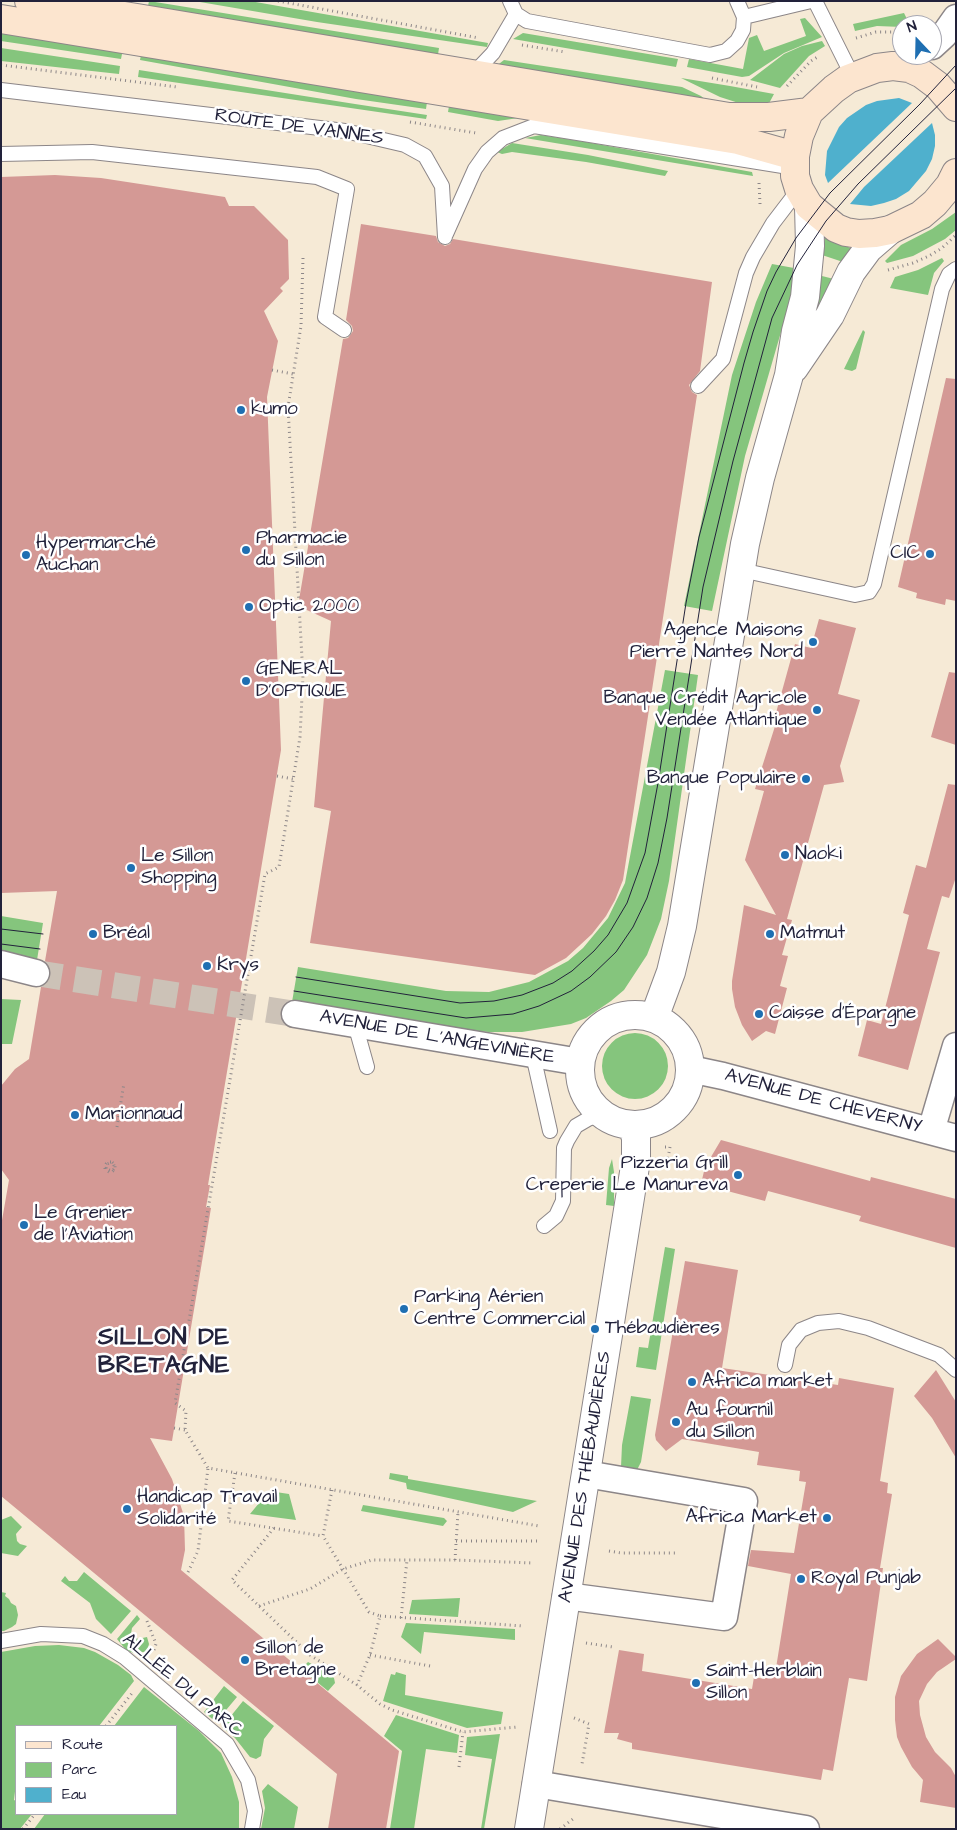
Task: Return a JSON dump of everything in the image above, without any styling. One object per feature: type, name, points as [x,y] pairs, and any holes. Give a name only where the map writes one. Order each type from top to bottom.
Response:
[{"type":"main road","points":[[29,1],[729,117],[769,117],[809,112]]},
{"type":"main road","points":[[1,19],[738,140],[799,180],[826,221],[846,232],[858,234],[890,230],[945,201],[956,173]]},
{"type":"main road","points":[[799,180],[799,136],[809,112],[834,89],[853,77],[877,68],[899,65]]},
{"type":"main road","points":[[918,65],[922,74],[938,86],[956,107]]},
{"type":"street","points":[[942,37],[956,18]]},
{"type":"street","points":[[654,1018],[671,972],[682,926],[741,570],[760,478],[789,375],[796,331],[805,297],[810,246],[799,180]]},
{"type":"street","points":[[789,375],[830,314],[851,272],[868,249],[890,230]]},
{"type":"street","points":[[1,964],[36,973],[1,978]]},
{"type":"street","name":"AVENUE DE L'ANGEVINIÈRE","points":[[295,1014],[580,1062]]},
{"type":"street","points":[[633,1015],[654,1018],[670,1028],[683,1042],[689,1060],[689,1082],[678,1105],[657,1120],[645,1124],[632,1125],[616,1122],[602,1114],[590,1102],[583,1090],[580,1081],[580,1062],[587,1042],[606,1023],[622,1016],[633,1015]]},
{"type":"street","points":[[944,1134],[956,1046]]},
{"type":"street","name":"AVENUE DE CHEVERNY","points":[[690,1070],[723,1076],[944,1134]]},
{"type":"street","name":"AVENUE DES THÉBAUDIÈRES","points":[[529,1829],[636,1160],[636,1138],[632,1125]]},
{"type":"street","points":[[566,1596],[724,1617],[744,1501],[586,1474]]},
{"type":"street","points":[[536,1784],[798,1828]]},
{"type":"lane","points":[[473,74],[494,53],[500,43],[513,8],[527,21],[710,55],[726,51],[737,41],[743,30],[744,17],[736,1]]},
{"type":"lane","points":[[744,17],[813,1],[853,77]]},
{"type":"lane","name":"ROUTE DE VANNES","points":[[1,90],[345,131],[405,145],[425,156],[442,186],[445,237],[475,169],[487,152],[503,138],[534,126],[799,180]]},
{"type":"lane","points":[[1,154],[92,152],[318,178],[347,189],[325,317],[344,330]]},
{"type":"lane","points":[[698,386],[723,359],[752,257],[799,180]]},
{"type":"lane","points":[[741,570],[855,595],[869,592],[876,576],[942,288],[949,274],[956,269]]},
{"type":"lane","points":[[355,1024],[367,1067]]},
{"type":"lane","points":[[533,1054],[550,1131]]},
{"type":"lane","points":[[544,1226],[556,1216],[563,1201],[564,1148],[567,1141],[576,1126],[602,1114]]},
{"type":"lane","points":[[785,1365],[789,1345],[801,1330],[818,1323],[839,1322],[868,1328],[932,1352],[939,1355],[956,1370]]},
{"type":"lane","name":"ALLÉE DU PARC","points":[[1,1641],[41,1634],[83,1636],[103,1644],[124,1658],[227,1744],[248,1780],[255,1811],[252,1829]]},
{"type":"path","points":[[278,1],[500,43],[570,53]]},
{"type":"path","points":[[710,77],[766,89]]},
{"type":"path","points":[[851,272],[881,271],[913,263],[942,248],[956,236]]},
{"type":"path","points":[[272,370],[293,374]]},
{"type":"path","points":[[276,776],[294,779]]},
{"type":"path","points":[[117,1126],[124,1083]]},
{"type":"path","points":[[112,1162],[106,1164],[105,1166],[107,1171],[112,1172],[114,1170],[115,1168],[115,1165],[112,1162],[107,1164],[106,1168],[112,1171],[115,1168],[112,1162]]},
{"type":"path","points":[[174,1428],[185,1430]]},
{"type":"path","points":[[188,1572],[198,1550],[208,1468]]},
{"type":"path","points":[[235,1474],[228,1521],[323,1536]]},
{"type":"path","points":[[332,1490],[323,1536],[368,1612],[380,1616],[401,1618],[523,1626]]},
{"type":"path","points":[[455,1560],[458,1512]]},
{"type":"path","points":[[274,1528],[232,1580],[310,1655],[357,1685],[380,1704],[392,1710],[462,1732],[517,1728]]},
{"type":"path","points":[[456,1541],[537,1541]]},
{"type":"path","points":[[609,1551],[621,1553],[676,1553]]},
{"type":"path","points":[[259,1606],[310,1589],[343,1569],[372,1560],[455,1560],[533,1563]]},
{"type":"path","points":[[401,1618],[408,1560]]},
{"type":"path","points":[[357,1685],[370,1655],[380,1616]]},
{"type":"path","points":[[585,1643],[612,1647]]},
{"type":"path","points":[[370,1655],[430,1666]]},
{"type":"path","points":[[459,1768],[462,1732]]},
{"type":"path","points":[[23,1829],[34,1815]]},
{"type":"green space","points":[[149,1],[439,48],[437,61],[147,11]]},
{"type":"green space","points":[[194,1],[250,1],[488,43],[487,47],[317,22]]},
{"type":"green space","points":[[892,16],[892,27],[877,26],[855,31],[853,24]]},
{"type":"green space","points":[[805,18],[822,37],[784,53],[749,76],[742,77],[687,67],[689,59],[743,69],[749,38],[757,35],[764,51],[806,36],[800,19]]},
{"type":"green space","points":[[1,29],[123,49],[121,59],[1,41]]},
{"type":"green space","points":[[523,33],[678,59],[676,67],[513,39]]},
{"type":"green space","points":[[822,41],[825,46],[809,56],[780,88],[750,80],[784,54],[802,46]]},
{"type":"green space","points":[[1,48],[120,66],[119,74],[1,61]]},
{"type":"green space","points":[[142,50],[428,95],[426,109],[356,99],[140,60]]},
{"type":"green space","points":[[504,60],[682,87],[701,96],[708,102],[495,67]]},
{"type":"green space","points":[[139,70],[427,115],[426,119],[138,77]]},
{"type":"green space","points":[[681,78],[774,94],[766,109],[720,97]]},
{"type":"green space","points":[[450,100],[532,116],[498,121],[448,112]]},
{"type":"green space","points":[[541,135],[752,172],[753,176],[525,138]]},
{"type":"green space","points":[[512,143],[588,155],[668,171],[665,176],[586,162],[512,152],[502,154],[497,152]]},
{"type":"green space","points":[[956,212],[956,230],[945,239],[913,256],[887,263],[885,261],[901,245],[932,229]]},
{"type":"green space","points":[[825,238],[853,249],[846,263],[822,255]]},
{"type":"green space","points":[[942,258],[944,261],[934,273],[928,295],[890,288],[895,277],[918,270]]},
{"type":"green space","points":[[772,264],[794,268],[790,301],[745,456],[712,611],[684,606],[732,375],[756,302]]},
{"type":"green space","points":[[818,275],[834,279],[812,316]]},
{"type":"green space","points":[[863,330],[865,332],[856,369],[852,371],[844,369]]},
{"type":"green space","points":[[665,670],[698,675],[669,881],[661,919],[647,955],[624,990],[586,1018],[571,1024],[522,1032],[465,1030],[292,1002],[298,967],[446,991],[489,992],[529,982],[568,961],[583,948],[608,918],[625,883]]},
{"type":"green space","points":[[1,916],[43,923],[37,960],[1,954]]},
{"type":"green space","points":[[1,999],[21,1000],[12,1044],[1,1044]]},
{"type":"green space","points":[[628,1033],[642,1033],[654,1038],[663,1047],[668,1059],[666,1079],[659,1090],[642,1099],[628,1099],[616,1094],[607,1085],[602,1073],[602,1059],[607,1047],[616,1038]]},
{"type":"green space","points":[[612,1159],[614,1206],[606,1205],[609,1168]]},
{"type":"green space","points":[[665,1247],[675,1249],[656,1370],[636,1367],[639,1347],[648,1348]]},
{"type":"green space","points":[[631,1396],[651,1399],[641,1462],[637,1470],[621,1467],[622,1445]]},
{"type":"green space","points":[[390,1473],[408,1476],[408,1479],[537,1501],[513,1512],[407,1489],[406,1483],[389,1479]]},
{"type":"green space","points":[[269,1491],[289,1494],[296,1520],[250,1514]]},
{"type":"green space","points":[[363,1505],[444,1518],[447,1521],[443,1526],[361,1511]]},
{"type":"green space","points":[[11,1516],[22,1527],[16,1534],[17,1541],[27,1546],[18,1556],[1,1553],[1,1520]]},
{"type":"green space","points":[[84,1572],[131,1611],[111,1634],[96,1619],[90,1603],[61,1581],[65,1576],[69,1581],[77,1581]]},
{"type":"green space","points":[[1,1592],[6,1593],[5,1596],[16,1606],[18,1615],[16,1624],[4,1631],[1,1631]]},
{"type":"green space","points":[[460,1598],[458,1617],[409,1614],[412,1600]]},
{"type":"green space","points":[[137,1615],[140,1619],[132,1628],[131,1634],[138,1639],[147,1637],[149,1644],[147,1651],[136,1654],[126,1650],[117,1639]]},
{"type":"green space","points":[[406,1623],[515,1629],[515,1640],[424,1632],[421,1654],[401,1637]]},
{"type":"green space","points":[[59,1645],[84,1648],[118,1665],[131,1675],[134,1681],[100,1725],[15,1725],[15,1815],[31,1815],[20,1829],[1,1829],[1,1652],[35,1646]]},
{"type":"green space","points":[[308,1662],[334,1678],[335,1683],[328,1691],[301,1669]]},
{"type":"green space","points":[[396,1672],[406,1675],[405,1695],[503,1712],[501,1724],[467,1728],[383,1701],[391,1674],[395,1675]]},
{"type":"green space","points":[[224,1686],[237,1697],[216,1722],[204,1712]]},
{"type":"green space","points":[[144,1687],[199,1731],[221,1753],[232,1777],[239,1802],[239,1829],[34,1829],[44,1815],[178,1815],[178,1725],[115,1725]]},
{"type":"green space","points":[[243,1701],[274,1726],[264,1739],[261,1756],[256,1759],[250,1757],[235,1738],[222,1727]]},
{"type":"green space","points":[[396,1715],[459,1735],[457,1753],[426,1749],[414,1829],[390,1829],[402,1751],[384,1736]]},
{"type":"green space","points":[[500,1734],[484,1829],[481,1829],[492,1759],[465,1755],[467,1737]]},
{"type":"green space","points":[[268,1784],[298,1807],[294,1829],[261,1829],[265,1808],[262,1791]]},
{"type":"water","points":[[899,98],[912,103],[828,183],[825,175],[827,151],[839,127],[847,118],[866,105],[877,101]]},
{"type":"water","points":[[932,123],[935,146],[932,159],[926,171],[909,191],[896,199],[871,206],[850,204],[864,187]]},
{"type":"building","name":"Le Sillon Shopping","points":[[55,175],[101,178],[225,197],[229,206],[254,206],[288,240],[289,279],[280,288],[283,291],[264,311],[278,341],[267,397],[281,750],[208,1185],[210,1185],[206,1207],[211,1208],[172,1441],[150,1438],[172,1479],[184,1516],[185,1550],[181,1570],[399,1751],[386,1829],[328,1829],[337,1774],[1,1496],[1,1226],[9,1180],[1,1169],[1,1086],[15,1069],[29,1059],[41,987],[47,983],[51,976],[50,969],[45,961],[57,891],[1,893],[1,177]]},
{"type":"building","points":[[361,224],[436,236],[438,242],[445,246],[450,244],[453,239],[712,282],[700,371],[689,385],[692,392],[697,395],[623,880],[606,916],[592,934],[566,958],[535,975],[310,943],[331,811],[314,807],[331,621],[298,606],[343,339],[348,338],[353,331],[352,326],[346,320]]},
{"type":"building","points":[[946,378],[956,379],[956,601],[946,599],[945,605],[916,598],[917,593],[898,587]]},
{"type":"building","points":[[819,619],[856,628],[838,694],[860,700],[840,766],[844,782],[824,785],[787,919],[792,920],[782,955],[788,956],[780,986],[787,988],[775,1034],[766,1031],[752,1041],[742,1025],[735,1007],[732,989],[744,905],[776,915],[745,860],[764,791],[755,789],[777,720],[774,720],[795,644],[811,648]]},
{"type":"building","points":[[949,672],[956,673],[956,745],[931,737]]},
{"type":"building","points":[[948,784],[956,785],[956,877],[949,898],[942,896],[927,949],[940,952],[908,1070],[858,1056],[867,1020],[881,1024],[909,915],[903,913],[916,865],[926,868]]},
{"type":"building","points":[[721,1140],[870,1181],[871,1177],[956,1199],[956,1248],[859,1221],[861,1216],[768,1191],[765,1201],[701,1184],[705,1167]]},
{"type":"building","points":[[685,1261],[738,1270],[722,1368],[838,1385],[839,1378],[894,1388],[880,1481],[888,1483],[887,1493],[892,1494],[880,1568],[883,1568],[867,1681],[849,1678],[833,1771],[823,1769],[821,1780],[632,1749],[632,1743],[617,1739],[619,1733],[604,1733],[619,1650],[644,1654],[642,1671],[752,1689],[754,1677],[765,1679],[768,1666],[776,1668],[791,1574],[748,1566],[751,1550],[794,1553],[806,1482],[799,1481],[800,1471],[757,1465],[759,1452],[682,1439],[666,1451],[656,1440],[655,1435]]},
{"type":"building","points":[[936,1370],[956,1402],[956,1458],[932,1418],[914,1396]]},
{"type":"building","points":[[938,1639],[956,1659],[937,1672],[927,1684],[919,1701],[920,1715],[926,1737],[935,1752],[951,1768],[956,1777],[956,1808],[920,1802],[923,1780],[912,1767],[901,1747],[897,1737],[895,1720],[895,1697],[901,1676],[917,1654]]},
{"type":"tunnel","points":[[36,973],[295,1014]]},
{"type":"tram line","points":[[296,977],[460,1003],[494,1001],[522,995],[553,983],[572,971],[608,935],[627,903],[645,853],[686,603],[699,537],[744,363],[767,291],[796,238],[830,193],[920,104],[956,65]]},
{"type":"tram line","points":[[294,991],[466,1018],[513,1014],[539,1006],[571,991],[590,977],[616,952],[633,927],[647,898],[658,863],[667,818],[703,587],[733,461],[772,318],[797,265],[826,221],[858,184],[956,88]]},
{"type":"tram line","points":[[1,929],[43,934]]},
{"type":"tram line","points":[[1,944],[40,949]]},
{"type":"place","name":"kumo","points":[[241,410]]},
{"type":"place","name":"Pharmacie du Sillon","points":[[246,550]]},
{"type":"place","name":"CIC","points":[[930,554]]},
{"type":"place","name":"Hypermarché Auchan","points":[[26,555]]},
{"type":"place","name":"Optic 2000","points":[[249,607]]},
{"type":"place","name":"Agence Maisons Pierre Nantes Nord","points":[[813,642]]},
{"type":"place","name":"GENERAL D'OPTIQUE","points":[[246,681]]},
{"type":"place","name":"Banque Crédit Agricole Vendée Atlantique","points":[[817,710]]},
{"type":"place","name":"Banque Populaire","points":[[806,779]]},
{"type":"place","name":"Naoki","points":[[785,855]]},
{"type":"place","name":"Le Sillon Shopping","points":[[131,868]]},
{"type":"place","name":"Bréal","points":[[93,934]]},
{"type":"place","name":"Matmut","points":[[770,934]]},
{"type":"place","name":"Krys","points":[[207,966]]},
{"type":"place","name":"Caisse d'Épargne","points":[[759,1014]]},
{"type":"place","name":"Marionnaud","points":[[75,1115]]},
{"type":"place","name":"Pizzeria Grill Creperie Le Manureva","points":[[738,1175]]},
{"type":"place","name":"Le Grenier de l'Aviation","points":[[24,1225]]},
{"type":"place","name":"Parking Aérien Centre Commercial","points":[[404,1309]]},
{"type":"place","name":"Thébaudières","points":[[595,1329]]},
{"type":"place","name":"Africa market","points":[[692,1382]]},
{"type":"place","name":"Au fournil du Sillon","points":[[676,1422]]},
{"type":"place","name":"Handicap Travail Solidarité","points":[[127,1509]]},
{"type":"place","name":"Africa Market","points":[[827,1518]]},
{"type":"place","name":"Royal Punjab","points":[[801,1579]]},
{"type":"place","name":"Sillon de Bretagne","points":[[245,1660]]},
{"type":"place","name":"Saint-Herblain Sillon","points":[[696,1683]]},
{"type":"district","name":"SILLON DE BRETAGNE","points":[[164,1353]]}]
